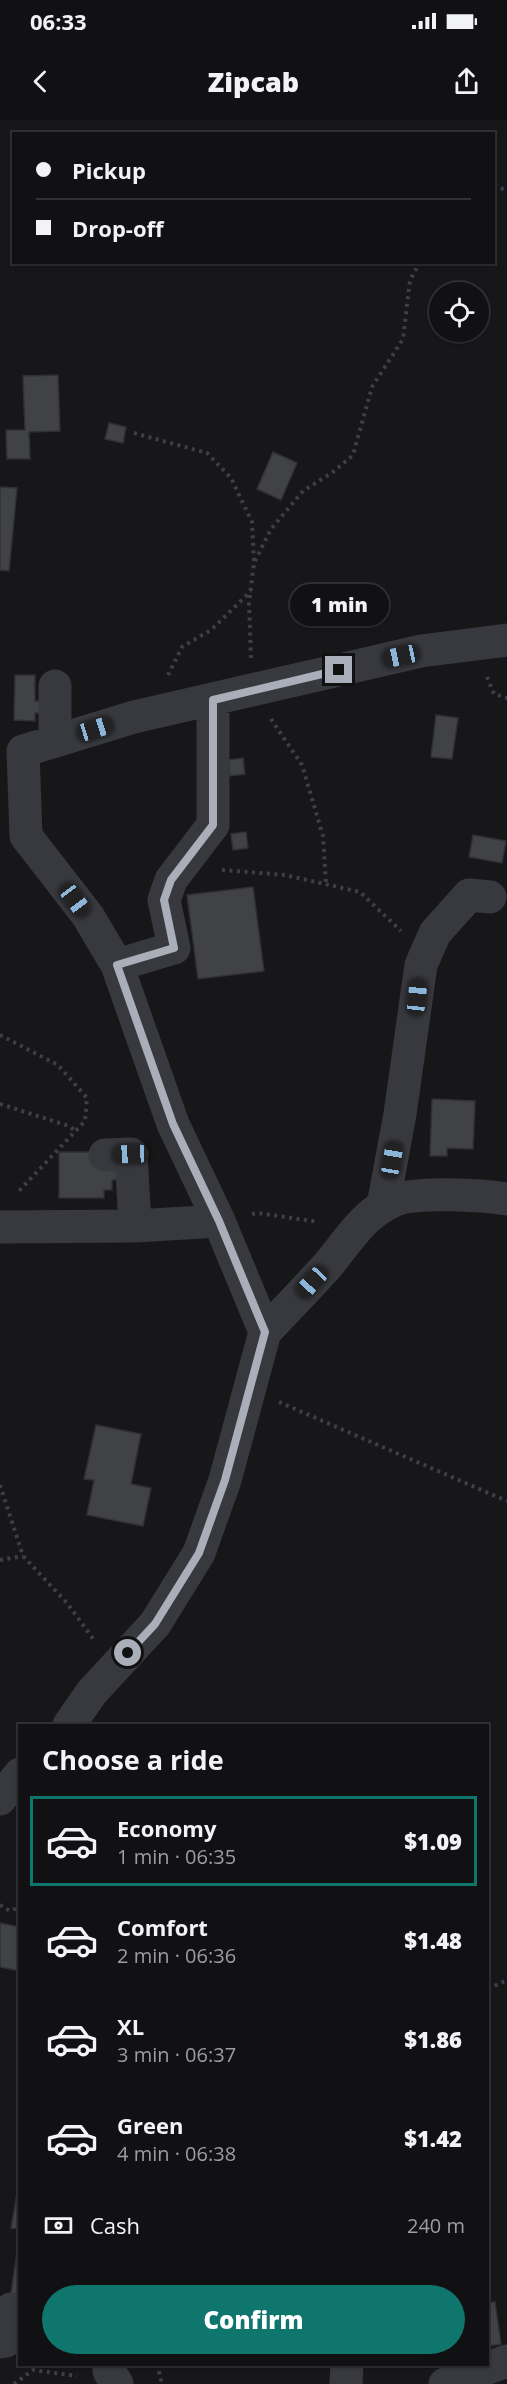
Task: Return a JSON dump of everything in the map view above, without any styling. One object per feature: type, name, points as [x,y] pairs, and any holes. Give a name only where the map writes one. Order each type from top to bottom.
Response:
[{"type":"street","points":[[265,1332],[219,1221],[173,1124],[117,965],[88,916],[26,836],[12,808],[11,751],[56,741],[150,714],[422,651],[507,640]]},
{"type":"street","points":[[56,686],[56,741]]},
{"type":"street","points":[[117,965],[174,948],[164,900],[171,880],[213,825],[213,700]]},
{"type":"street","points":[[375,1212],[400,1114],[421,965],[435,933],[469,895],[490,897]]},
{"type":"street","points":[[105,1155],[131,1154],[135,1226]]},
{"type":"street","points":[[70,1724],[93,1692],[155,1624],[199,1553],[225,1480],[265,1332],[375,1212],[395,1200],[440,1195],[488,1196],[507,1199]]},
{"type":"street","points":[[0,1227],[135,1226],[219,1221]]},
{"type":"street","points":[[0,1799],[18,1776]]},
{"type":"street","points":[[0,2342],[6,2341],[11,2309],[18,2310]]},
{"type":"street","points":[[446,2384],[507,2361]]},
{"type":"street","points":[[346,2384],[347,2366]]},
{"type":"path","points":[[254,563],[271,529],[303,491],[333,472],[353,455],[372,387],[403,339],[410,280],[419,264]]},
{"type":"path","points":[[134,433],[207,453],[231,478],[252,522],[254,563],[249,603],[251,691],[302,765],[323,836],[326,884]]},
{"type":"path","points":[[150,714],[182,647],[211,630],[251,591]]},
{"type":"path","points":[[171,880],[225,870],[285,875],[360,892],[408,937],[421,965]]},
{"type":"path","points":[[0,1035],[58,1065],[87,1098],[85,1121],[14,1197]]},
{"type":"path","points":[[0,1104],[69,1126],[105,1155]]},
{"type":"path","points":[[219,1221],[258,1213],[318,1222],[375,1212]]},
{"type":"path","points":[[250,1390],[380,1444],[507,1501]]},
{"type":"path","points":[[0,1485],[23,1556],[67,1603],[114,1668]]},
{"type":"path","points":[[0,1560],[23,1556]]},
{"type":"path","points":[[0,1905],[10,1911],[18,1908]]},
{"type":"path","points":[[489,1989],[507,1980]]},
{"type":"path","points":[[158,2366],[162,2384]]},
{"type":"path","points":[[14,2384],[33,2370],[90,2378],[112,2373]]},
{"type":"building","points":[[58,375],[60,431],[29,432],[30,459],[7,459],[6,430],[25,430],[23,376]]},
{"type":"building","points":[[109,423],[126,427],[123,443],[105,439]]},
{"type":"building","points":[[273,452],[297,463],[281,500],[257,489]]},
{"type":"building","points":[[0,487],[17,488],[9,571],[0,570]]},
{"type":"building","points":[[15,675],[35,675],[35,701],[42,701],[42,713],[35,713],[35,721],[14,720]]},
{"type":"building","points":[[436,715],[458,718],[452,759],[431,757]]},
{"type":"building","points":[[243,758],[245,774],[230,776],[228,760]]},
{"type":"building","points":[[246,832],[248,848],[233,850],[231,834]]},
{"type":"building","points":[[473,835],[506,841],[502,863],[469,857]]},
{"type":"building","points":[[253,887],[264,971],[198,979],[187,895]]},
{"type":"building","points":[[432,1099],[475,1101],[473,1149],[447,1148],[447,1156],[430,1156]]},
{"type":"building","points":[[59,1152],[93,1152],[119,1161],[119,1180],[112,1180],[112,1190],[104,1190],[104,1198],[59,1198]]},
{"type":"building","points":[[96,1425],[141,1434],[131,1484],[151,1488],[143,1526],[87,1515],[94,1480],[84,1479]]},
{"type":"building","points":[[0,1923],[18,1927],[18,1971],[0,1967]]},
{"type":"building","points":[[18,2188],[18,2229],[11,2228]]},
{"type":"building","points":[[17,2253],[18,2253],[18,2295],[11,2293]]},
{"type":"building","points":[[495,2302],[501,2344],[489,2346],[489,2303]]},
{"type":"route","points":[[128,1653],[155,1624],[199,1553],[225,1480],[265,1332],[219,1221],[173,1124],[117,965],[174,948],[164,900],[171,880],[213,825],[213,700],[339,670]]}]
